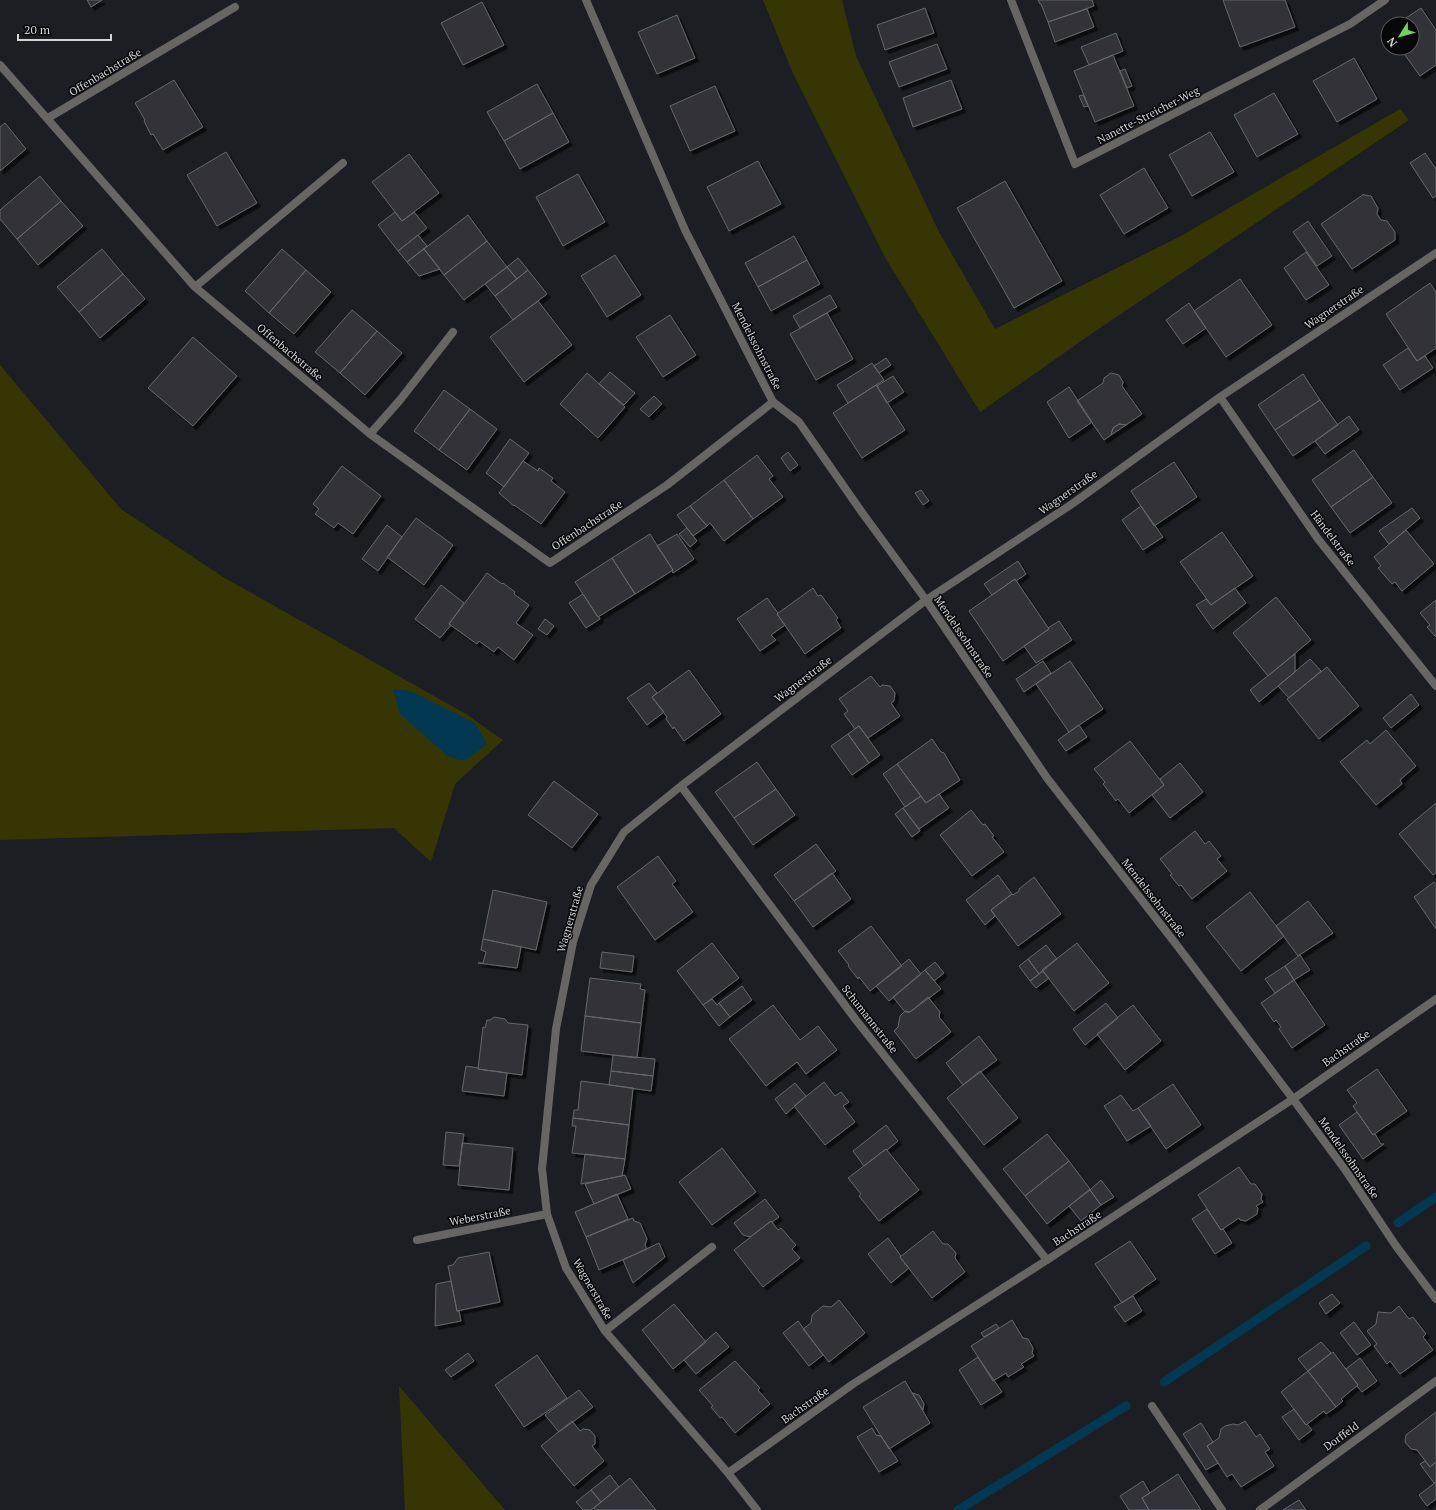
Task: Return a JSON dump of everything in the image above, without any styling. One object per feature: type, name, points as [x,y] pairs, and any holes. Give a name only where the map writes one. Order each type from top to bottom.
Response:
[{"type":"street","name":"Mendelssohnstraße","points":[[586,0],[685,230],[773,402],[799,422],[926,600],[1047,778],[1293,1099],[1346,1171],[1396,1246],[1436,1299]]},
{"type":"street","name":"Nanette-Streicher-Weg","points":[[1011,0],[1075,164],[1350,24],[1385,0]]},
{"type":"street","name":"Offenbachstraße","points":[[48,118],[235,7]]},
{"type":"street","name":"Offenbachstraße","points":[[0,65],[48,118],[195,288],[370,434],[550,563],[667,485],[773,402]]},
{"type":"street","points":[[195,288],[343,163]]},
{"type":"street","name":"Wagnerstraße","points":[[757,1510],[728,1473],[605,1331],[566,1268],[547,1214],[542,1169],[556,1029],[573,942],[590,885],[624,832],[681,786],[926,600],[1072,504],[1220,397],[1436,253]]},
{"type":"street","points":[[370,434],[400,400],[453,332]]},
{"type":"street","name":"Händelstraße","points":[[1220,397],[1318,539],[1436,686]]},
{"type":"street","name":"Schumannstraße","points":[[681,786],[856,1020],[1047,1260]]},
{"type":"street","name":"Bachstraße","points":[[728,1473],[853,1384],[1047,1260],[1293,1099],[1436,998]]},
{"type":"street","name":"Weberstraße","points":[[417,1240],[547,1214]]},
{"type":"street","name":"Wagnerstraße","points":[[605,1331],[712,1247]]},
{"type":"street","name":"Dorffeld","points":[[1260,1510],[1436,1381]]},
{"type":"street","points":[[1152,1406],[1222,1510]]},
{"type":"shaded area","points":[[763,0],[842,0],[856,56],[939,232],[995,329],[1179,237],[1400,109],[1409,120],[1094,332],[980,412],[886,259],[792,71]]},
{"type":"shaded area","points":[[0,365],[121,509],[223,577],[466,714],[503,740],[455,784],[431,862],[394,828],[0,840]]},
{"type":"shaded area","points":[[399,1386],[505,1510],[405,1510]]},
{"type":"water","points":[[393,689],[411,691],[475,723],[487,744],[465,761],[449,757],[400,714]]},
{"type":"building","points":[[87,0],[102,0],[91,7]]},
{"type":"building","points":[[1038,0],[1092,0],[1094,6],[1048,22]]},
{"type":"building","points":[[1223,0],[1285,0],[1295,27],[1240,47]]},
{"type":"building","points":[[482,2],[504,45],[463,65],[441,23]]},
{"type":"building","points":[[925,8],[934,33],[885,50],[877,25]]},
{"type":"building","points":[[1421,8],[1436,30],[1436,65],[1420,76],[1406,56],[1420,56],[1420,16],[1409,16]]},
{"type":"building","points":[[1087,9],[1094,27],[1055,42],[1048,22]]},
{"type":"building","points":[[677,15],[695,58],[657,74],[638,32]]},
{"type":"building","points":[[1116,33],[1123,51],[1089,65],[1081,47]]},
{"type":"building","points":[[937,44],[947,69],[899,87],[889,62]]},
{"type":"building","points":[[1113,55],[1134,106],[1095,122],[1074,71]]},
{"type":"building","points":[[1354,58],[1377,99],[1337,122],[1313,81]]},
{"type":"building","points":[[1125,69],[1132,86],[1127,88],[1120,71]]},
{"type":"building","points":[[174,80],[203,127],[163,150],[153,134],[151,135],[144,121],[145,120],[135,103]]},
{"type":"building","points":[[951,80],[962,109],[913,127],[903,98]]},
{"type":"building","points":[[537,84],[553,113],[504,141],[487,112]]},
{"type":"building","points":[[715,86],[735,131],[690,151],[670,106]]},
{"type":"building","points":[[1274,93],[1298,134],[1257,157],[1234,115]]},
{"type":"building","points":[[1083,95],[1088,106],[1084,107],[1079,96]]},
{"type":"building","points":[[553,113],[569,142],[520,169],[504,141]]},
{"type":"building","points":[[5,123],[26,149],[0,171],[0,127]]},
{"type":"building","points":[[1210,132],[1234,172],[1192,196],[1169,155]]},
{"type":"building","points":[[226,152],[257,203],[217,226],[187,175]]},
{"type":"building","points":[[1425,153],[1436,169],[1436,196],[1433,198],[1410,163]]},
{"type":"building","points":[[409,154],[439,193],[402,221],[372,182]]},
{"type":"building","points":[[758,161],[781,204],[729,231],[707,187]]},
{"type":"building","points":[[1144,168],[1168,208],[1124,234],[1100,195]]},
{"type":"building","points":[[578,174],[605,222],[563,246],[536,197]]},
{"type":"building","points":[[40,176],[61,201],[17,239],[0,219],[0,210]]},
{"type":"building","points":[[1005,181],[1062,281],[1014,308],[957,208]]},
{"type":"building","points":[[1364,194],[1371,196],[1378,208],[1377,214],[1381,220],[1387,221],[1395,232],[1395,240],[1352,269],[1321,224]]},
{"type":"building","points":[[61,201],[83,226],[38,265],[17,239]]},
{"type":"building","points":[[395,212],[402,221],[414,212],[427,228],[398,251],[378,225]]},
{"type":"building","points":[[468,215],[487,241],[444,275],[424,249]]},
{"type":"building","points":[[1308,221],[1332,256],[1317,266],[1293,232]]},
{"type":"building","points":[[418,235],[427,246],[407,262],[398,251]]},
{"type":"building","points":[[794,236],[807,260],[758,287],[745,263]]},
{"type":"building","points":[[487,241],[507,267],[464,300],[444,275]]},
{"type":"building","points":[[102,249],[123,274],[79,312],[57,287]]},
{"type":"building","points":[[282,249],[306,270],[269,313],[245,291]]},
{"type":"building","points":[[424,249],[440,269],[419,276],[407,262]]},
{"type":"building","points":[[1306,252],[1329,285],[1306,300],[1284,268]]},
{"type":"building","points":[[615,255],[641,295],[607,317],[581,276]]},
{"type":"building","points":[[518,258],[528,270],[517,279],[507,267]]},
{"type":"building","points":[[807,260],[820,284],[771,311],[758,287]]},
{"type":"building","points":[[507,267],[517,279],[495,296],[485,284]]},
{"type":"building","points":[[306,270],[331,292],[294,334],[269,313]]},
{"type":"building","points":[[528,270],[547,294],[513,320],[495,296]]},
{"type":"building","points":[[123,274],[145,299],[100,338],[79,312]]},
{"type":"building","points":[[1240,279],[1272,325],[1226,357],[1194,311]]},
{"type":"building","points":[[1430,283],[1436,292],[1436,348],[1417,361],[1386,314]]},
{"type":"building","points":[[830,295],[837,307],[800,328],[793,316]]},
{"type":"building","points":[[538,301],[572,345],[524,382],[490,337]]},
{"type":"building","points":[[1189,303],[1206,328],[1183,344],[1166,320]]},
{"type":"building","points":[[352,310],[377,331],[340,373],[315,352]]},
{"type":"building","points":[[827,313],[853,359],[816,380],[790,334]]},
{"type":"building","points":[[670,315],[696,355],[663,377],[636,337]]},
{"type":"building","points":[[377,331],[402,353],[365,395],[340,373]]},
{"type":"building","points":[[193,337],[237,376],[193,426],[148,388]]},
{"type":"building","points":[[1408,348],[1417,361],[1425,356],[1433,368],[1400,390],[1383,365]]},
{"type":"building","points":[[886,358],[891,365],[879,373],[874,366]]},
{"type":"building","points":[[872,363],[884,380],[848,403],[837,385]]},
{"type":"building","points":[[610,372],[635,393],[624,405],[599,384]]},
{"type":"building","points":[[587,373],[625,407],[598,438],[560,404]]},
{"type":"building","points":[[1111,373],[1119,375],[1123,382],[1122,386],[1142,414],[1126,425],[1119,424],[1113,428],[1111,435],[1104,440],[1077,401],[1103,383],[1104,378]]},
{"type":"building","points":[[1303,374],[1320,400],[1275,430],[1258,405]]},
{"type":"building","points":[[893,376],[904,392],[887,403],[877,386]]},
{"type":"building","points":[[876,385],[905,430],[862,458],[833,413]]},
{"type":"building","points":[[1069,387],[1092,422],[1069,438],[1047,402]]},
{"type":"building","points":[[444,390],[470,409],[439,450],[414,431]]},
{"type":"building","points":[[654,396],[662,404],[649,417],[640,409]]},
{"type":"building","points":[[1320,400],[1338,425],[1293,456],[1275,430]]},
{"type":"building","points":[[470,409],[497,429],[467,470],[439,450]]},
{"type":"building","points":[[1349,416],[1359,430],[1325,454],[1315,441]]},
{"type":"building","points":[[1119,424],[1126,425],[1111,435],[1113,428]]},
{"type":"building","points":[[510,439],[529,453],[504,487],[486,473]]},
{"type":"building","points":[[1354,450],[1373,477],[1331,507],[1312,480]]},
{"type":"building","points":[[788,452],[798,465],[790,471],[781,458]]},
{"type":"building","points":[[757,455],[773,476],[769,479],[783,497],[753,519],[724,480]]},
{"type":"building","points":[[523,461],[538,471],[539,468],[553,478],[551,481],[565,492],[541,524],[514,506],[499,493]]},
{"type":"building","points":[[1174,462],[1197,497],[1154,526],[1131,491]]},
{"type":"building","points":[[342,466],[381,496],[353,534],[338,523],[334,528],[315,514],[319,509],[313,504]]},
{"type":"building","points":[[1373,477],[1392,503],[1350,533],[1331,507]]},
{"type":"building","points":[[724,480],[753,519],[724,541],[710,523],[707,526],[690,506]]},
{"type":"building","points":[[921,490],[929,501],[923,505],[915,493]]},
{"type":"building","points":[[690,506],[707,526],[693,536],[677,515]]},
{"type":"building","points":[[1141,506],[1163,537],[1143,550],[1122,520]]},
{"type":"building","points":[[1412,508],[1420,518],[1389,544],[1379,531]]},
{"type":"building","points":[[416,518],[453,545],[424,585],[387,557]]},
{"type":"building","points":[[387,525],[402,537],[378,571],[362,559]]},
{"type":"building","points":[[687,528],[697,541],[690,547],[679,534]]},
{"type":"building","points":[[1406,530],[1434,564],[1402,591],[1395,582],[1392,584],[1378,568],[1381,566],[1374,557]]},
{"type":"building","points":[[1222,532],[1253,576],[1211,605],[1180,562]]},
{"type":"building","points":[[650,534],[673,570],[635,594],[612,558]]},
{"type":"building","points":[[677,534],[694,559],[673,573],[673,570],[657,546]]},
{"type":"building","points":[[612,558],[635,594],[598,617],[575,582]]},
{"type":"building","points":[[1018,561],[1026,574],[1016,581],[1015,579],[992,595],[984,584]]},
{"type":"building","points":[[487,573],[515,592],[514,594],[529,605],[516,623],[533,635],[514,660],[498,647],[494,652],[479,641],[477,644],[449,624]]},
{"type":"building","points":[[1015,579],[1049,629],[1003,661],[969,611]]},
{"type":"building","points":[[441,585],[464,603],[449,624],[451,625],[440,638],[415,619]]},
{"type":"building","points":[[813,588],[818,596],[821,595],[838,618],[836,620],[841,628],[805,654],[777,614]]},
{"type":"building","points":[[1235,588],[1246,603],[1213,629],[1196,605],[1206,599],[1211,605]]},
{"type":"building","points":[[583,594],[600,619],[586,628],[569,603]]},
{"type":"building","points":[[1276,597],[1311,640],[1268,676],[1233,633]]},
{"type":"building","points":[[767,598],[785,625],[771,635],[776,640],[760,651],[737,619]]},
{"type":"building","points":[[1436,600],[1436,637],[1427,627],[1430,625],[1420,613]]},
{"type":"building","points":[[545,619],[554,626],[547,635],[538,629]]},
{"type":"building","points":[[1059,621],[1072,640],[1036,663],[1024,646]]},
{"type":"building","points":[[1295,654],[1295,672],[1259,702],[1250,690]]},
{"type":"building","points":[[1310,659],[1321,671],[1289,698],[1278,686]]},
{"type":"building","points":[[1043,661],[1051,673],[1024,692],[1016,679]]},
{"type":"building","points":[[1070,661],[1103,709],[1069,732],[1036,684]]},
{"type":"building","points":[[1327,667],[1359,706],[1319,739],[1287,699]]},
{"type":"building","points":[[689,670],[721,714],[684,741],[674,727],[673,729],[666,719],[667,717],[652,697]]},
{"type":"building","points":[[871,676],[880,687],[882,685],[890,686],[895,693],[894,701],[891,703],[900,716],[868,738],[859,726],[855,729],[844,714],[848,711],[839,699]]},
{"type":"building","points":[[649,683],[657,693],[652,697],[664,712],[647,725],[627,698]]},
{"type":"building","points":[[1411,694],[1419,705],[1391,728],[1383,718]]},
{"type":"building","points":[[1079,725],[1087,737],[1066,751],[1058,740]]},
{"type":"building","points":[[859,726],[880,755],[869,763],[848,734]]},
{"type":"building","points":[[1386,730],[1416,766],[1400,780],[1402,784],[1376,805],[1340,762],[1367,740],[1370,744]]},
{"type":"building","points":[[848,734],[869,763],[852,775],[831,746]]},
{"type":"building","points":[[932,739],[941,752],[944,753],[960,780],[926,803],[897,764]]},
{"type":"building","points":[[1130,741],[1164,785],[1129,813],[1118,799],[1116,801],[1103,784],[1105,782],[1094,769]]},
{"type":"building","points":[[757,762],[776,789],[734,818],[715,792]]},
{"type":"building","points":[[1180,763],[1203,792],[1170,818],[1152,795],[1164,785],[1160,779]]},
{"type":"building","points":[[897,764],[921,796],[905,807],[883,774]]},
{"type":"building","points":[[554,781],[598,814],[572,848],[528,815]]},
{"type":"building","points":[[776,789],[795,815],[753,845],[734,818]]},
{"type":"building","points":[[939,794],[949,808],[919,829],[903,808],[921,796],[926,803]]},
{"type":"building","points":[[1436,803],[1436,873],[1433,875],[1399,834]]},
{"type":"building","points":[[903,808],[920,831],[912,837],[895,814]]},
{"type":"building","points":[[971,810],[983,825],[985,824],[994,836],[992,837],[1004,852],[972,876],[940,835]]},
{"type":"building","points":[[1195,831],[1205,844],[1209,841],[1221,856],[1217,859],[1227,871],[1192,899],[1181,885],[1179,886],[1170,875],[1172,874],[1160,859]]},
{"type":"building","points":[[816,844],[836,871],[794,901],[774,875]]},
{"type":"building","points":[[658,856],[676,881],[672,884],[693,912],[655,940],[617,887]]},
{"type":"building","points":[[832,873],[851,899],[813,927],[794,901]]},
{"type":"building","points":[[998,875],[1012,894],[991,910],[995,916],[985,925],[966,900]]},
{"type":"building","points":[[1034,877],[1061,914],[1018,946],[991,910],[1012,894],[1013,895],[1019,891],[1019,889]]},
{"type":"building","points":[[1434,882],[1436,885],[1436,929],[1414,897]]},
{"type":"building","points":[[493,890],[547,902],[536,950],[483,939]]},
{"type":"building","points":[[1250,892],[1284,936],[1241,971],[1206,927]]},
{"type":"building","points":[[1308,901],[1333,933],[1298,956],[1276,926]]},
{"type":"building","points":[[871,926],[902,966],[870,991],[859,977],[858,979],[838,951]]},
{"type":"building","points":[[483,939],[521,947],[517,968],[478,963],[483,963],[486,952],[481,950]]},
{"type":"building","points":[[712,943],[739,978],[703,1005],[677,971]]},
{"type":"building","points":[[1077,943],[1109,983],[1074,1011],[1042,970]]},
{"type":"building","points":[[1046,945],[1057,959],[1039,974],[1028,959]]},
{"type":"building","points":[[602,952],[634,956],[632,972],[600,968]]},
{"type":"building","points":[[1300,955],[1310,970],[1294,980],[1285,966]]},
{"type":"building","points":[[909,959],[921,974],[889,1001],[876,986]]},
{"type":"building","points":[[1028,959],[1039,974],[1030,981],[1019,966]]},
{"type":"building","points":[[935,962],[944,973],[934,981],[925,970]]},
{"type":"building","points":[[1285,966],[1294,980],[1275,993],[1265,979]]},
{"type":"building","points":[[925,970],[941,989],[910,1012],[905,1012],[893,997]]},
{"type":"building","points":[[1043,971],[1049,978],[1036,988],[1030,981]]},
{"type":"building","points":[[590,978],[641,984],[640,989],[645,990],[641,1023],[585,1016]]},
{"type":"building","points":[[1294,980],[1325,1025],[1292,1048],[1279,1029],[1281,1027],[1276,1020],[1274,1022],[1261,1003]]},
{"type":"building","points":[[742,986],[752,1000],[730,1017],[719,1003]]},
{"type":"building","points":[[928,997],[940,1012],[939,1017],[951,1032],[916,1059],[894,1031],[898,1027],[900,1016],[905,1011],[910,1012]]},
{"type":"building","points":[[712,999],[717,1005],[719,1003],[730,1017],[719,1026],[703,1005]]},
{"type":"building","points":[[1106,1003],[1118,1018],[1085,1045],[1073,1029]]},
{"type":"building","points":[[773,1005],[800,1040],[818,1026],[837,1050],[806,1074],[797,1062],[766,1086],[729,1039]]},
{"type":"building","points":[[1133,1005],[1161,1041],[1125,1070],[1097,1034]]},
{"type":"building","points":[[585,1016],[641,1023],[637,1058],[581,1051]]},
{"type":"building","points":[[494,1017],[505,1019],[508,1023],[528,1025],[522,1075],[478,1069],[483,1027],[485,1028],[487,1020]]},
{"type":"building","points":[[979,1036],[997,1060],[963,1085],[946,1063]]},
{"type":"building","points":[[613,1055],[655,1059],[653,1076],[611,1071]]},
{"type":"building","points":[[466,1066],[507,1073],[504,1096],[462,1091]]},
{"type":"building","points":[[1377,1069],[1407,1111],[1373,1135],[1353,1106],[1357,1103],[1347,1090]]},
{"type":"building","points":[[611,1071],[653,1076],[651,1091],[609,1085]]},
{"type":"building","points":[[980,1071],[1018,1118],[984,1145],[947,1098]]},
{"type":"building","points":[[581,1081],[633,1088],[629,1125],[573,1118],[574,1110],[578,1110]]},
{"type":"building","points":[[824,1082],[835,1096],[841,1092],[849,1102],[843,1106],[855,1122],[825,1145],[794,1106]]},
{"type":"building","points":[[795,1083],[806,1096],[786,1114],[775,1099]]},
{"type":"building","points":[[1173,1084],[1201,1125],[1166,1149],[1138,1108]]},
{"type":"building","points":[[1121,1095],[1133,1111],[1138,1108],[1151,1126],[1127,1141],[1104,1106]]},
{"type":"building","points":[[1357,1112],[1373,1135],[1375,1134],[1381,1144],[1384,1144],[1363,1159],[1339,1125]]},
{"type":"building","points":[[573,1118],[629,1125],[625,1159],[572,1153],[576,1126],[572,1126]]},
{"type":"building","points":[[886,1125],[898,1141],[864,1166],[853,1151]]},
{"type":"building","points":[[446,1132],[464,1134],[459,1166],[443,1165]]},
{"type":"building","points":[[1047,1134],[1069,1161],[1025,1196],[1003,1169]]},
{"type":"building","points":[[462,1143],[513,1148],[509,1190],[458,1185]]},
{"type":"building","points":[[722,1148],[756,1192],[712,1225],[679,1182]]},
{"type":"building","points":[[886,1149],[919,1190],[879,1221],[859,1196],[861,1194],[848,1178]]},
{"type":"building","points":[[585,1154],[625,1159],[622,1176],[581,1184]]},
{"type":"building","points":[[1069,1161],[1090,1189],[1047,1224],[1025,1196]]},
{"type":"building","points":[[1239,1167],[1251,1184],[1255,1184],[1262,1194],[1261,1199],[1263,1202],[1256,1206],[1258,1208],[1257,1214],[1246,1221],[1240,1220],[1239,1218],[1221,1230],[1198,1195]]},
{"type":"building","points":[[625,1175],[631,1189],[594,1204],[585,1184]]},
{"type":"building","points":[[1101,1180],[1114,1197],[1101,1205],[1090,1190]]},
{"type":"building","points":[[1090,1190],[1101,1205],[1081,1221],[1069,1206]]},
{"type":"building","points":[[617,1194],[628,1219],[586,1237],[575,1212]]},
{"type":"building","points":[[765,1199],[779,1217],[772,1222],[771,1221],[750,1237],[743,1235],[734,1223]]},
{"type":"building","points":[[1207,1209],[1232,1243],[1215,1254],[1192,1219]]},
{"type":"building","points":[[633,1218],[634,1221],[640,1223],[647,1239],[645,1245],[647,1249],[599,1270],[586,1237]]},
{"type":"building","points":[[771,1221],[778,1230],[781,1228],[796,1245],[792,1249],[800,1258],[763,1287],[734,1250]]},
{"type":"building","points":[[933,1231],[943,1244],[948,1244],[956,1253],[955,1258],[965,1272],[932,1298],[900,1257]]},
{"type":"building","points":[[888,1238],[909,1268],[891,1283],[868,1254]]},
{"type":"building","points":[[1130,1241],[1156,1279],[1122,1303],[1095,1264]]},
{"type":"building","points":[[659,1243],[665,1257],[633,1283],[623,1260]]},
{"type":"building","points":[[489,1252],[500,1302],[457,1311],[448,1266],[453,1265],[458,1258]]},
{"type":"building","points":[[451,1281],[457,1311],[459,1311],[461,1321],[435,1326],[436,1284]]},
{"type":"building","points":[[1332,1294],[1340,1303],[1326,1314],[1319,1303]]},
{"type":"building","points":[[1133,1296],[1142,1311],[1125,1322],[1114,1307]]},
{"type":"building","points":[[839,1300],[865,1333],[829,1362],[803,1329],[811,1323],[812,1315],[823,1306],[831,1307]]},
{"type":"building","points":[[674,1304],[706,1342],[673,1369],[642,1330]]},
{"type":"building","points":[[1399,1306],[1409,1319],[1413,1317],[1426,1334],[1423,1337],[1433,1350],[1400,1374],[1390,1361],[1387,1364],[1374,1346],[1377,1344],[1367,1331],[1376,1324],[1378,1312],[1391,1313]]},
{"type":"building","points":[[1012,1320],[1023,1338],[1028,1339],[1033,1348],[1032,1353],[1034,1356],[1021,1364],[1024,1367],[1008,1377],[1006,1373],[993,1381],[971,1346]]},
{"type":"building","points":[[798,1321],[823,1355],[809,1366],[783,1333]]},
{"type":"building","points":[[1354,1322],[1371,1345],[1357,1355],[1340,1333]]},
{"type":"building","points":[[996,1324],[999,1328],[984,1337],[981,1333]]},
{"type":"building","points":[[716,1332],[729,1347],[696,1374],[684,1360]]},
{"type":"building","points":[[1321,1342],[1331,1353],[1308,1371],[1298,1359]]},
{"type":"building","points":[[1333,1352],[1358,1385],[1341,1399],[1343,1401],[1336,1407],[1308,1371]]},
{"type":"building","points":[[468,1353],[474,1361],[451,1377],[445,1370]]},
{"type":"building","points":[[537,1355],[567,1398],[524,1427],[495,1385]]},
{"type":"building","points":[[978,1357],[1002,1392],[981,1405],[959,1370]]},
{"type":"building","points":[[1360,1358],[1377,1381],[1362,1392],[1346,1369]]},
{"type":"building","points":[[735,1361],[760,1388],[758,1390],[770,1404],[735,1433],[722,1417],[720,1418],[711,1407],[713,1406],[699,1390]]},
{"type":"building","points":[[1308,1371],[1336,1407],[1326,1414],[1324,1411],[1306,1425],[1281,1392]]},
{"type":"building","points":[[905,1381],[930,1423],[889,1449],[863,1407]]},
{"type":"building","points":[[579,1390],[593,1407],[559,1432],[545,1415]]},
{"type":"building","points":[[912,1393],[919,1395],[924,1404],[923,1410]]},
{"type":"building","points":[[1294,1409],[1306,1425],[1307,1424],[1312,1430],[1299,1440],[1282,1417]]},
{"type":"building","points":[[1436,1412],[1436,1462],[1430,1467],[1417,1450],[1411,1449],[1405,1442],[1406,1435]]},
{"type":"building","points":[[572,1421],[580,1431],[583,1429],[590,1430],[595,1436],[595,1444],[592,1446],[604,1461],[574,1486],[541,1446]]},
{"type":"building","points":[[1245,1421],[1256,1437],[1260,1434],[1270,1449],[1265,1452],[1274,1466],[1241,1487],[1232,1474],[1227,1477],[1207,1446],[1219,1438],[1221,1429],[1225,1426],[1233,1424],[1238,1425]]},
{"type":"building","points":[[1201,1423],[1213,1442],[1207,1446],[1218,1463],[1206,1470],[1183,1434]]},
{"type":"building","points":[[872,1428],[876,1435],[881,1436],[898,1461],[879,1472],[857,1437]]},
{"type":"building","points":[[1425,1461],[1430,1467],[1436,1462],[1436,1482],[1434,1483],[1420,1464]]},
{"type":"building","points":[[1178,1474],[1201,1510],[1149,1510],[1142,1498]]},
{"type":"building","points":[[610,1475],[619,1487],[601,1502],[591,1490]]},
{"type":"building","points":[[630,1478],[656,1510],[595,1510],[594,1508]]},
{"type":"building","points":[[1143,1481],[1150,1493],[1142,1498],[1149,1510],[1129,1510],[1120,1496]]},
{"type":"building","points":[[1436,1482],[1436,1499],[1427,1506],[1419,1495]]},
{"type":"building","points":[[591,1490],[601,1502],[591,1510],[583,1510],[576,1502]]},
{"type":"building","points":[[1299,1500],[1306,1510],[1283,1510]]},
{"type":"waterway","points":[[1398,1223],[1436,1197]]},
{"type":"waterway","points":[[1164,1382],[1366,1246]]},
{"type":"waterway","points":[[958,1510],[1126,1406]]}]
